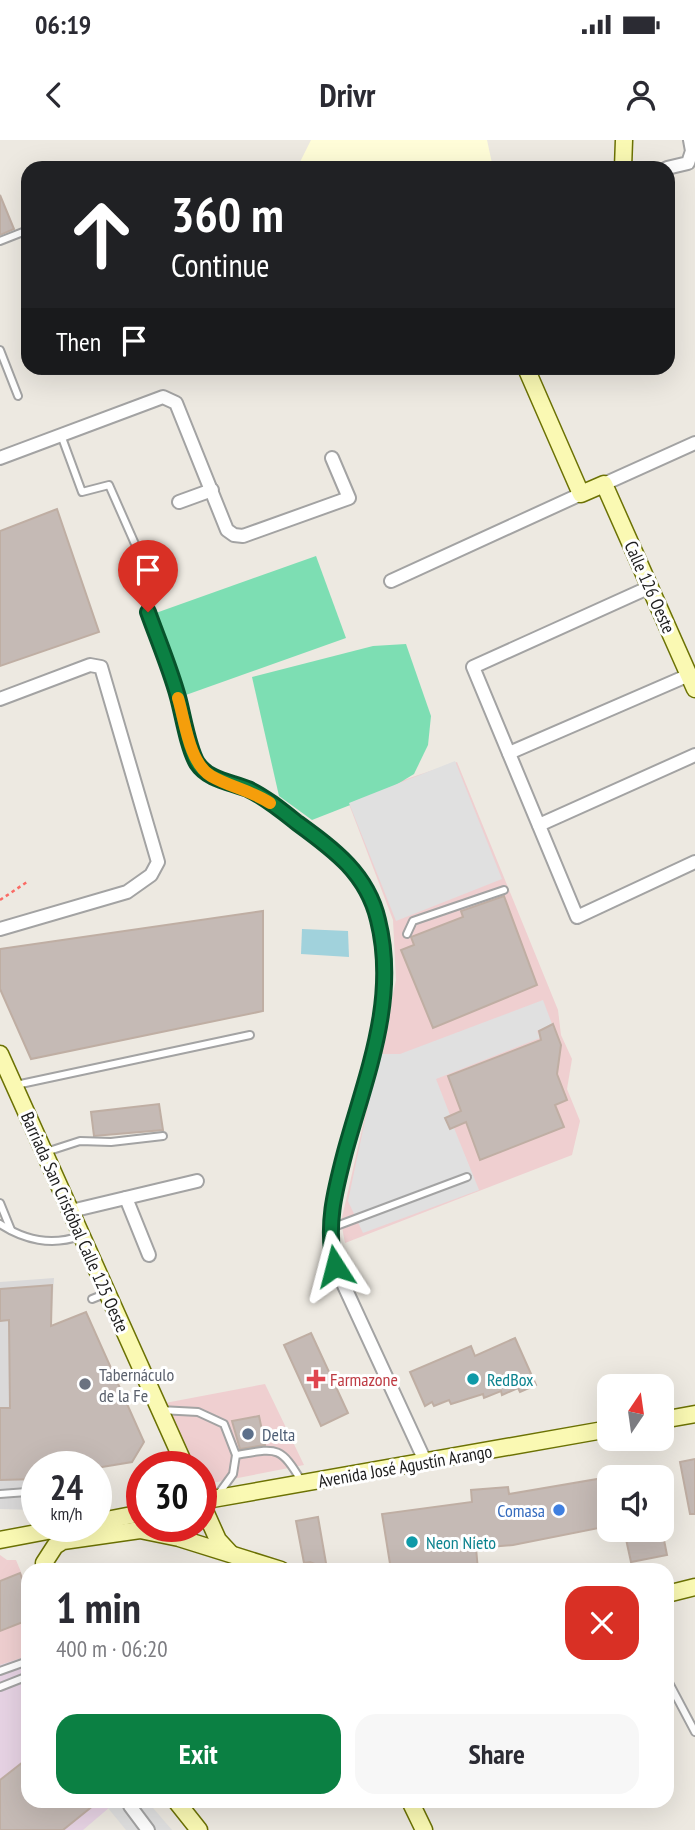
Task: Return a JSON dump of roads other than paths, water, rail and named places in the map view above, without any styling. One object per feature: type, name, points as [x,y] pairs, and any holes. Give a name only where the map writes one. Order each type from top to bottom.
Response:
[{"type":"main road","points":[[623,161],[624,140]]},
{"type":"main road","points":[[529,375],[580,494],[604,484]]},
{"type":"main road","name":"Calle 126 Oeste","points":[[604,484],[692,682]]},
{"type":"main road","name":"Barriada San Cristóbal Calle 125 Oeste","points":[[0,1054],[82,1236],[100,1296],[160,1410],[178,1451]]},
{"type":"main road","points":[[674,1418],[695,1414]]},
{"type":"main road","name":"Avenida José Agustín Arango","points":[[217,1499],[597,1431]]},
{"type":"main road","points":[[47,1563],[55,1546],[63,1541],[140,1530],[260,1563]]},
{"type":"main road","points":[[0,1540],[21,1536]]},
{"type":"main road","points":[[217,1537],[230,1553]]},
{"type":"main road","points":[[38,1542],[44,1563]]},
{"type":"main road","points":[[674,1592],[695,1587]]},
{"type":"main road","points":[[182,1808],[199,1830]]},
{"type":"main road","points":[[413,1808],[424,1830]]},
{"type":"street","points":[[675,166],[688,163],[692,150],[690,140]]},
{"type":"street","points":[[0,458],[163,397],[170,398],[176,403],[227,530],[234,535],[243,536],[349,498],[332,458]]},
{"type":"street","points":[[604,484],[695,443]]},
{"type":"street","points":[[178,502],[212,490]]},
{"type":"street","points":[[391,581],[580,494]]},
{"type":"street","points":[[650,587],[473,667],[577,917],[695,862]]},
{"type":"street","points":[[148,612],[176,690],[197,762],[211,776],[249,790],[268,801],[333,849],[352,867],[367,888],[377,917],[386,953],[383,1004],[338,1180],[329,1229],[335,1266],[426,1463]]},
{"type":"street","points":[[0,699],[90,665],[101,667],[158,862],[151,875],[127,892],[0,929]]},
{"type":"street","points":[[509,752],[692,682]]},
{"type":"street","points":[[539,824],[695,755]]},
{"type":"street","points":[[71,1211],[197,1181]]},
{"type":"street","points":[[126,1198],[149,1255]]},
{"type":"street","points":[[132,1808],[148,1830]]},
{"type":"lane","points":[[0,241],[21,233]]},
{"type":"lane","points":[[0,350],[19,396]]},
{"type":"lane","points":[[61,435],[82,492],[109,485],[135,544]]},
{"type":"lane","points":[[407,934],[413,921],[504,890]]},
{"type":"lane","points":[[14,1086],[250,1035]]},
{"type":"lane","points":[[44,1152],[80,1141],[111,1142],[163,1136]]},
{"type":"lane","points":[[329,1229],[467,1177]]},
{"type":"lane","points":[[0,1203],[12,1232]]},
{"type":"lane","points":[[0,1224],[12,1232],[37,1241],[69,1240],[82,1236]]},
{"type":"lane","points":[[160,1410],[198,1412],[224,1424],[236,1455],[233,1474],[217,1489]]},
{"type":"lane","points":[[236,1455],[270,1449],[287,1456],[303,1484]]},
{"type":"lane","points":[[0,1494],[21,1492]]},
{"type":"lane","points":[[0,1671],[21,1664]]},
{"type":"lane","points":[[0,1687],[21,1679]]},
{"type":"lane","points":[[674,1692],[695,1732]]},
{"type":"water","points":[[302,929],[348,931],[349,957],[301,954]]},
{"type":"place","name":"Farmazone","points":[[316,1379]]},
{"type":"place","name":"RedBox","points":[[473,1379]]},
{"type":"place","name":"Tabernáculo de la Fe","points":[[85,1384]]},
{"type":"place","name":"Delta","points":[[248,1434]]},
{"type":"place","name":"Comasa","points":[[559,1510]]},
{"type":"place","name":"Neon Nieto","points":[[412,1542]]}]
